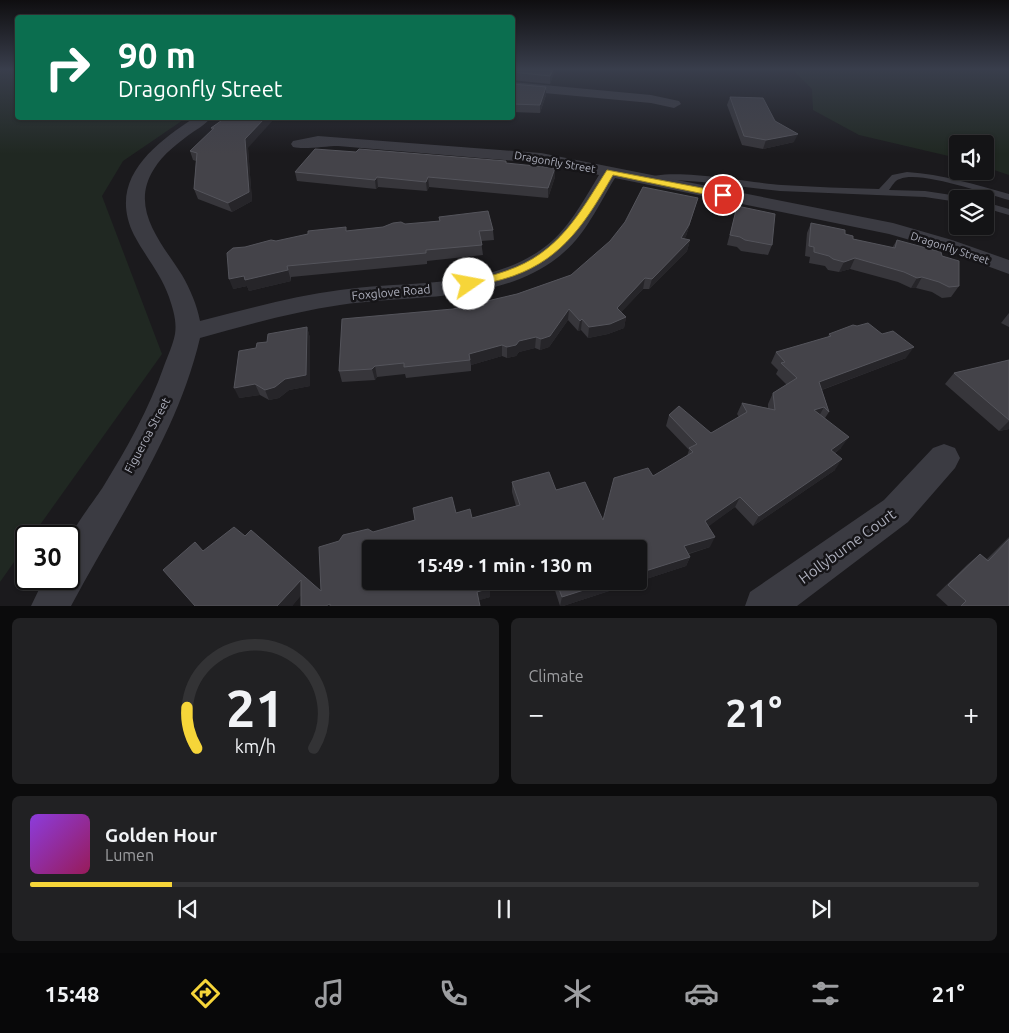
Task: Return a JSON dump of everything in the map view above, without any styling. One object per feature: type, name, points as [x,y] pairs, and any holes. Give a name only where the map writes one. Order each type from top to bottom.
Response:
[{"type":"street","points":[[643,98],[674,104]]},
{"type":"street","name":"Figueroa Street","points":[[80,554],[155,426],[170,393],[188,333],[188,322],[176,282],[144,233],[137,214],[134,195],[137,182],[157,152],[169,141],[200,120]]},
{"type":"street","name":"Dragonfly Street","points":[[300,144],[318,141],[338,141],[512,155],[610,172],[893,230],[945,244],[1009,268]]},
{"type":"street","name":"Foxglove Road","points":[[188,333],[250,315],[310,302],[369,294],[444,288],[484,281],[509,274],[537,261],[563,242],[588,209],[610,172]]},
{"type":"street","name":"Hollyburne Court","points":[[764,606],[896,511],[944,458]]},
{"type":"street","points":[[50,606],[59,590]]},
{"type":"lane","points":[[881,192],[888,187],[893,178],[899,175],[940,179],[1009,197]]},
{"type":"lane","points":[[648,180],[674,177],[780,188],[925,194],[949,198]]},
{"type":"lane","points":[[994,208],[1009,212]]},
{"type":"shaded area","points":[[0,98],[15,98],[15,120],[183,120],[123,161],[102,196],[162,354],[40,525],[15,525],[15,561],[0,582]]},
{"type":"shaded area","points":[[812,98],[1009,98],[1009,175],[994,170],[994,135],[949,135],[949,156],[859,135],[813,110]]},
{"type":"building","points":[[515,98],[542,98],[540,105],[515,104]]},
{"type":"building","points":[[730,98],[763,98],[775,121],[798,134],[766,140],[744,136]]},
{"type":"building","points":[[222,120],[263,120],[245,139],[249,192],[228,203],[194,189],[197,153],[190,151],[214,128],[211,128]]},
{"type":"building","points":[[315,149],[356,152],[359,149],[506,161],[506,163],[555,168],[548,188],[428,177],[426,182],[377,177],[375,180],[295,172]]},
{"type":"building","points":[[643,187],[698,198],[689,225],[681,238],[690,240],[652,279],[645,278],[617,308],[626,317],[610,324],[589,327],[582,319],[580,321],[569,309],[550,336],[541,339],[536,337],[519,341],[516,345],[507,347],[502,345],[469,354],[470,360],[404,367],[404,363],[375,366],[372,369],[339,371],[342,319],[453,309],[517,294],[571,275],[610,241],[625,222]]},
{"type":"building","points":[[737,206],[775,214],[772,245],[730,235]]},
{"type":"building","points":[[488,211],[493,230],[479,231],[482,245],[426,250],[426,253],[287,266],[288,270],[245,280],[244,276],[229,279],[227,253],[233,248],[308,234],[308,231],[346,227],[346,231],[383,227],[401,222],[405,224],[440,221],[439,217]]},
{"type":"building","points":[[811,223],[845,230],[845,234],[853,236],[853,239],[895,248],[897,240],[941,252],[942,256],[959,261],[959,286],[949,287],[939,282],[922,277],[917,278],[904,272],[855,258],[844,262],[814,252],[814,247],[809,246]]},
{"type":"building","points":[[868,323],[882,334],[893,331],[914,347],[819,382],[829,412],[824,407],[814,410],[849,437],[831,450],[842,459],[759,516],[740,497],[705,521],[715,537],[684,546],[690,557],[647,570],[647,540],[362,540],[362,590],[484,590],[477,592],[480,606],[330,606],[330,604],[326,606],[301,606],[301,580],[277,606],[195,606],[163,570],[195,542],[203,551],[234,527],[245,536],[251,530],[321,591],[319,547],[339,541],[343,535],[368,529],[373,532],[415,520],[413,508],[452,497],[456,513],[470,509],[472,518],[520,505],[512,482],[549,472],[556,490],[585,482],[603,520],[614,478],[648,468],[653,476],[693,452],[689,448],[697,444],[669,415],[679,406],[711,433],[747,412],[742,403],[775,410],[773,393],[797,378],[781,363],[785,362],[776,352],[831,336],[829,334],[853,325],[857,326]]},
{"type":"building","points":[[307,327],[306,375],[285,379],[275,387],[265,390],[255,384],[234,388],[239,351],[256,348],[257,343],[267,342],[268,334]]},
{"type":"building","points":[[1009,360],[1009,420],[954,373]]},
{"type":"building","points":[[1009,539],[1009,606],[961,606],[966,601],[948,585],[980,554],[988,561]]},
{"type":"building","points":[[559,590],[584,590],[562,597]]},
{"type":"route","points":[[469,284],[509,274],[531,265],[549,254],[563,242],[588,209],[610,172],[723,195]]}]
